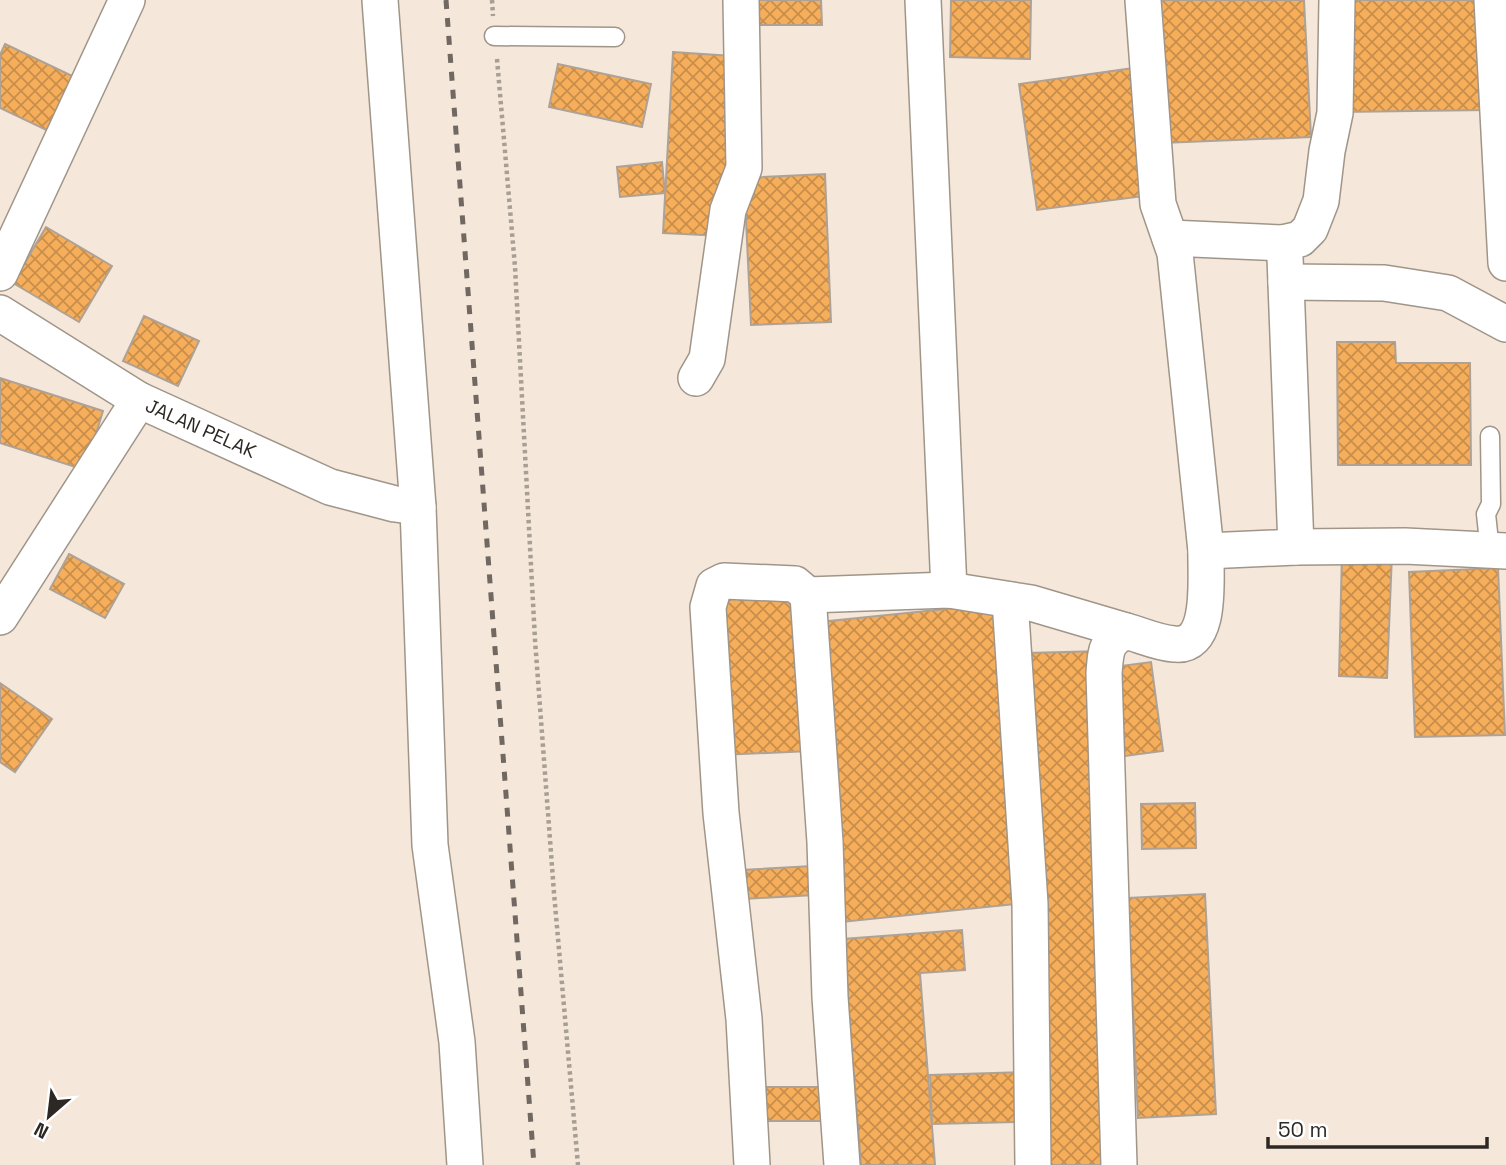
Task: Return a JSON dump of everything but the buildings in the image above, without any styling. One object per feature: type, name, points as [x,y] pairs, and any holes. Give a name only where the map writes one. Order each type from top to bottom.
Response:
[{"type":"street","points":[[0,273],[127,0]]},
{"type":"street","points":[[380,0],[418,507],[430,845],[457,1042],[465,1165]]},
{"type":"street","points":[[696,378],[707,359],[728,210],[744,167],[741,0]]},
{"type":"street","points":[[923,0],[949,590]]},
{"type":"street","points":[[752,1165],[744,1019],[721,813],[708,607],[714,586],[724,581],[795,584],[808,595],[949,590],[1031,603],[1177,645],[1193,639],[1204,620],[1206,551],[1182,307],[1175,253],[1158,204],[1143,0]]},
{"type":"street","points":[[1170,238],[1282,243],[1300,239],[1310,229],[1321,201],[1335,113],[1337,0]]},
{"type":"street","points":[[1492,0],[1506,263]]},
{"type":"street","points":[[1282,243],[1285,257],[1296,547]]},
{"type":"street","points":[[1286,282],[1384,283],[1448,293],[1506,324]]},
{"type":"street","name":"JALAN PELAK","points":[[0,313],[139,400],[330,487],[418,507]]},
{"type":"street","points":[[0,617],[139,400]]},
{"type":"street","points":[[1206,551],[1405,545],[1498,551]]},
{"type":"street","points":[[808,595],[825,842],[830,997],[842,1165]]},
{"type":"street","points":[[1010,600],[1030,904],[1033,1165]]},
{"type":"street","points":[[1119,1165],[1104,673],[1107,646],[1126,631]]},
{"type":"lane","points":[[498,37],[615,37]]},
{"type":"lane","points":[[1490,436],[1491,501],[1486,514],[1498,551]]},
{"type":"path","points":[[498,37],[515,267],[536,654],[578,1165]]},
{"type":"railway","points":[[446,0],[534,1165]]}]
